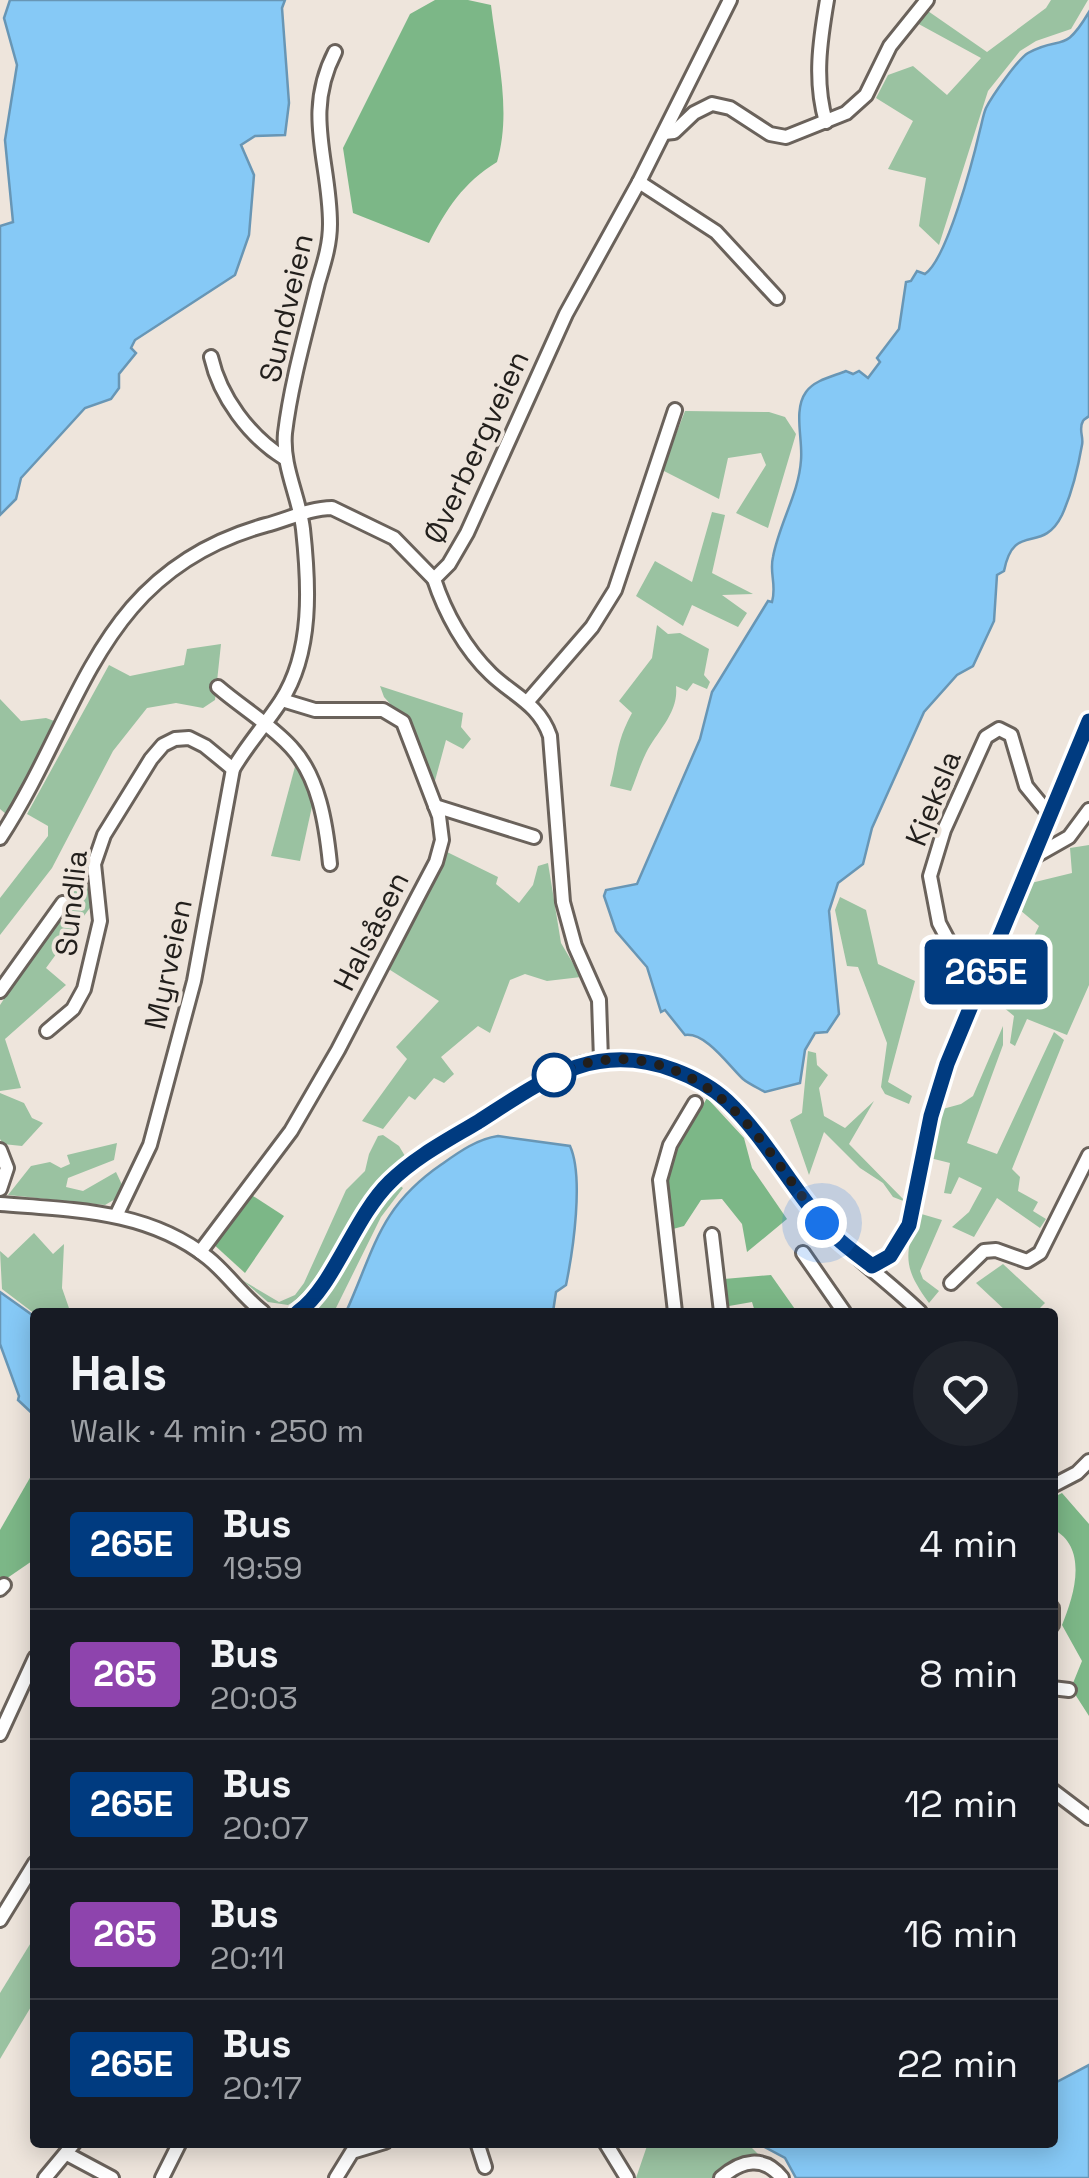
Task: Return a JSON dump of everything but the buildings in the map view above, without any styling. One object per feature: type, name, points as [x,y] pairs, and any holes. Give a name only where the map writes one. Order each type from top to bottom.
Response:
[{"type":"street","name":"Øverbergveien","points":[[601,1060],[599,1000],[574,946],[563,902],[546,724],[528,701],[494,678],[474,654],[445,609],[434,579],[449,564],[467,534],[566,314],[639,182],[730,0]]},
{"type":"street","points":[[826,122],[820,101],[819,51],[827,0]]},
{"type":"street","points":[[664,133],[674,132],[694,113],[712,104],[730,108],[770,134],[786,137],[846,114],[866,95],[890,46],[927,0]]},
{"type":"street","name":"Sundveien","points":[[301,516],[284,458],[293,392],[328,251],[329,197],[317,121],[320,94],[335,52]]},
{"type":"street","points":[[639,182],[716,232],[777,298]]},
{"type":"street","name":"Sundveien","points":[[211,356],[214,370],[240,418],[264,446],[284,458]]},
{"type":"street","points":[[528,701],[592,627],[615,590],[675,410]]},
{"type":"street","points":[[0,838],[91,662],[128,610],[181,562],[248,530],[325,508],[345,512],[394,538],[434,579]]},
{"type":"street","name":"Myrveien","points":[[116,1216],[150,1145],[187,1007],[232,769],[282,700],[299,658],[307,615],[301,516]]},
{"type":"street","points":[[218,687],[291,747],[308,772],[321,809],[330,864]]},
{"type":"street","name":"Halsåsen","points":[[200,1252],[278,1152],[338,1050],[436,862],[443,828],[403,722],[392,714],[369,708],[316,710],[282,700]]},
{"type":"street","points":[[883,1277],[890,1256],[909,1225],[938,1091],[1089,721]]},
{"type":"street","name":"Kjeksla","points":[[980,985],[964,970],[939,923],[930,876],[944,830],[991,732],[998,729],[1011,734],[1026,786],[1050,814]]},
{"type":"street","name":"Sundlia","points":[[47,1031],[72,1009],[84,989],[100,921],[94,864],[104,835],[151,760],[163,745],[188,738],[205,746],[232,769]]},
{"type":"street","points":[[435,806],[534,837]]},
{"type":"street","points":[[1032,858],[1069,837],[1089,810]]},
{"type":"street","points":[[0,991],[63,903]]},
{"type":"street","points":[[303,1308],[313,1299],[374,1200],[405,1168],[539,1083],[576,1065],[601,1060],[661,1065],[716,1092],[757,1134],[822,1223],[916,1308]]},
{"type":"street","points":[[674,1308],[660,1180],[670,1145],[695,1103]]},
{"type":"street","points":[[0,1150],[7,1168],[0,1188]]},
{"type":"street","points":[[951,1283],[990,1249],[1027,1261],[1035,1258],[1089,1155]]},
{"type":"street","points":[[0,1204],[116,1216],[150,1224],[200,1252],[259,1308]]},
{"type":"street","points":[[712,1235],[720,1308]]},
{"type":"street","points":[[802,1253],[841,1308]]},
{"type":"street","points":[[872,1266],[890,1256]]},
{"type":"street","points":[[1058,1483],[1089,1461]]},
{"type":"street","points":[[0,1734],[30,1669]]},
{"type":"street","points":[[1058,1689],[1069,1690]]},
{"type":"street","points":[[1058,1795],[1089,1818]]},
{"type":"street","points":[[0,1920],[30,1870]]},
{"type":"street","points":[[45,2178],[71,2148],[112,2178]]},
{"type":"street","points":[[162,2178],[177,2148]]},
{"type":"street","points":[[336,2178],[352,2152],[365,2148]]},
{"type":"street","points":[[478,2148],[484,2167]]},
{"type":"street","points":[[610,2148],[627,2178]]},
{"type":"street","points":[[721,2178],[739,2164],[752,2161],[769,2166],[782,2178]]},
{"type":"green space","points":[[435,0],[491,5],[503,123],[497,162],[457,197],[429,243],[353,213],[343,148],[410,14]]},
{"type":"green space","points":[[1051,0],[1088,0],[1071,29],[1020,51],[988,91],[939,245],[919,226],[926,178],[888,169],[913,121],[876,98],[888,75],[913,66],[947,95],[981,58],[915,22],[925,9],[987,52],[1046,8]]},
{"type":"green space","points":[[685,411],[769,412],[785,417],[796,434],[768,528],[736,513],[766,465],[761,453],[728,458],[719,499],[662,470]]},
{"type":"green space","points":[[712,512],[725,515],[712,573],[753,594],[722,595],[747,613],[738,627],[692,605],[683,626],[636,596],[655,561],[692,582]]},
{"type":"green space","points":[[657,625],[668,634],[680,633],[709,649],[704,675],[710,682],[707,689],[693,683],[687,691],[676,686],[671,713],[646,753],[631,791],[610,786],[620,741],[632,713],[619,701],[652,658]]},
{"type":"green space","points":[[221,644],[215,700],[203,708],[176,703],[147,708],[113,751],[52,868],[0,935],[0,898],[48,836],[48,826],[27,814],[109,665],[130,676],[184,665],[187,649]]},
{"type":"green space","points":[[380,686],[463,713],[461,727],[471,739],[463,749],[446,740],[433,788],[404,719],[384,697]]},
{"type":"green space","points":[[0,699],[21,721],[46,718],[57,722],[35,771],[6,814],[0,809]]},
{"type":"green space","points":[[296,763],[313,802],[300,861],[271,856]]},
{"type":"green space","points":[[1089,845],[1089,985],[1067,1035],[1027,1019],[1015,1046],[1010,1043],[1014,1016],[985,1000],[990,990],[1005,996],[1039,926],[1020,910],[1031,883],[1072,873],[1070,848]]},
{"type":"green space","points":[[447,852],[498,877],[496,884],[519,903],[533,885],[538,866],[548,863],[561,943],[581,977],[547,981],[525,974],[510,980],[490,1033],[478,1026],[441,1057],[454,1074],[444,1083],[434,1078],[415,1100],[409,1096],[383,1129],[362,1121],[407,1059],[396,1047],[439,1001],[387,968]]},
{"type":"green space","points":[[90,855],[86,869],[92,905],[46,968],[66,985],[5,1039],[21,1088],[0,1091],[0,1005],[55,922],[77,863]]},
{"type":"green space","points":[[840,897],[866,910],[878,964],[915,981],[888,1082],[912,1096],[909,1104],[885,1094],[881,1087],[887,1043],[858,967],[847,966],[835,910]]},
{"type":"green space","points":[[1003,1026],[1003,1045],[967,1143],[997,1154],[1054,1032],[1064,1040],[1012,1169],[1020,1177],[1018,1191],[1038,1202],[1033,1211],[1046,1219],[1040,1228],[997,1198],[974,1237],[952,1227],[969,1212],[982,1188],[959,1177],[951,1194],[944,1193],[950,1163],[930,1158],[939,1110],[973,1096]]},
{"type":"green space","points":[[808,1051],[816,1053],[817,1065],[828,1075],[819,1088],[824,1116],[845,1128],[874,1101],[849,1144],[906,1202],[893,1197],[883,1183],[860,1168],[824,1132],[809,1175],[790,1120],[802,1113]]},
{"type":"green space","points":[[0,1093],[24,1103],[32,1118],[43,1123],[22,1146],[3,1144],[0,1139]]},
{"type":"green space","points":[[707,1098],[744,1138],[752,1168],[787,1219],[747,1252],[742,1224],[722,1199],[701,1200],[684,1226],[673,1229],[668,1180],[676,1151]]},
{"type":"green space","points":[[383,1135],[399,1146],[405,1156],[366,1195],[318,1274],[298,1298],[288,1305],[268,1302],[242,1280],[279,1302],[295,1295],[346,1190],[365,1171],[378,1136]]},
{"type":"green space","points":[[117,1143],[114,1160],[68,1178],[66,1187],[83,1191],[116,1172],[124,1189],[105,1205],[8,1195],[31,1166],[50,1162],[61,1168],[70,1164],[67,1155]]},
{"type":"green space","points":[[399,1185],[403,1188],[381,1217],[336,1308],[313,1308],[372,1215]]},
{"type":"green space","points":[[250,1194],[284,1216],[245,1273],[211,1242]]},
{"type":"green space","points":[[918,1213],[942,1220],[920,1271],[923,1279],[939,1291],[929,1303],[908,1260]]},
{"type":"green space","points":[[34,1233],[53,1254],[64,1244],[62,1288],[69,1308],[30,1310],[2,1289],[0,1251],[8,1258]]},
{"type":"green space","points":[[1003,1264],[1045,1303],[1040,1308],[1003,1308],[976,1283]]},
{"type":"green space","points":[[771,1275],[794,1308],[754,1308],[752,1302],[729,1306],[724,1279]]},
{"type":"green space","points":[[30,1478],[30,1562],[0,1583],[0,1530]]},
{"type":"green space","points":[[1062,1493],[1089,1524],[1089,1716],[1071,1688],[1082,1661],[1062,1625],[1076,1573],[1071,1548],[1058,1533],[1058,1495]]},
{"type":"green space","points":[[30,1944],[30,2008],[0,2059],[0,1993]]},
{"type":"green space","points":[[646,2148],[752,2148],[773,2169],[756,2162],[723,2178],[636,2178]]},
{"type":"water","points":[[10,0],[285,0],[282,8],[289,103],[285,135],[255,136],[241,145],[254,175],[249,235],[235,275],[135,340],[131,348],[136,353],[119,374],[119,388],[111,399],[85,408],[21,478],[16,499],[0,515],[0,226],[13,222],[5,140],[17,65],[4,18]]},
{"type":"water","points":[[1089,12],[1089,416],[1082,424],[1082,445],[1072,489],[1054,527],[1014,546],[1004,571],[997,575],[994,621],[973,666],[957,675],[924,712],[872,828],[863,864],[838,883],[829,911],[839,1014],[827,1032],[815,1033],[805,1050],[800,1083],[765,1092],[743,1079],[709,1044],[685,1035],[665,1010],[661,1012],[647,967],[616,931],[604,896],[606,890],[637,884],[700,739],[712,692],[768,601],[772,602],[773,557],[799,472],[802,399],[819,381],[846,371],[859,371],[868,378],[880,362],[877,358],[899,329],[906,282],[917,271],[925,274],[933,265],[950,230],[989,102],[1028,53],[1067,39]]},
{"type":"water","points":[[498,1136],[570,1146],[577,1195],[574,1234],[566,1285],[556,1292],[554,1308],[348,1308],[381,1230],[404,1196],[421,1180],[483,1140]]},
{"type":"water","points":[[0,1292],[30,1313],[30,1411],[18,1400],[0,1344]]},
{"type":"water","points":[[1089,2065],[1089,2178],[796,2178],[785,2158],[766,2148],[1058,2148],[1058,2081]]},
{"type":"bus line","name":"265E","points":[[304,1308],[358,1222],[405,1168],[539,1083],[576,1065],[601,1060],[661,1065],[716,1092],[757,1134],[835,1236],[872,1266],[890,1256],[909,1225],[931,1116],[947,1064],[1089,721]]},
{"type":"route","points":[[554,1075],[585,1063],[631,1060],[661,1065],[694,1078],[722,1097],[748,1124],[822,1223]]}]
